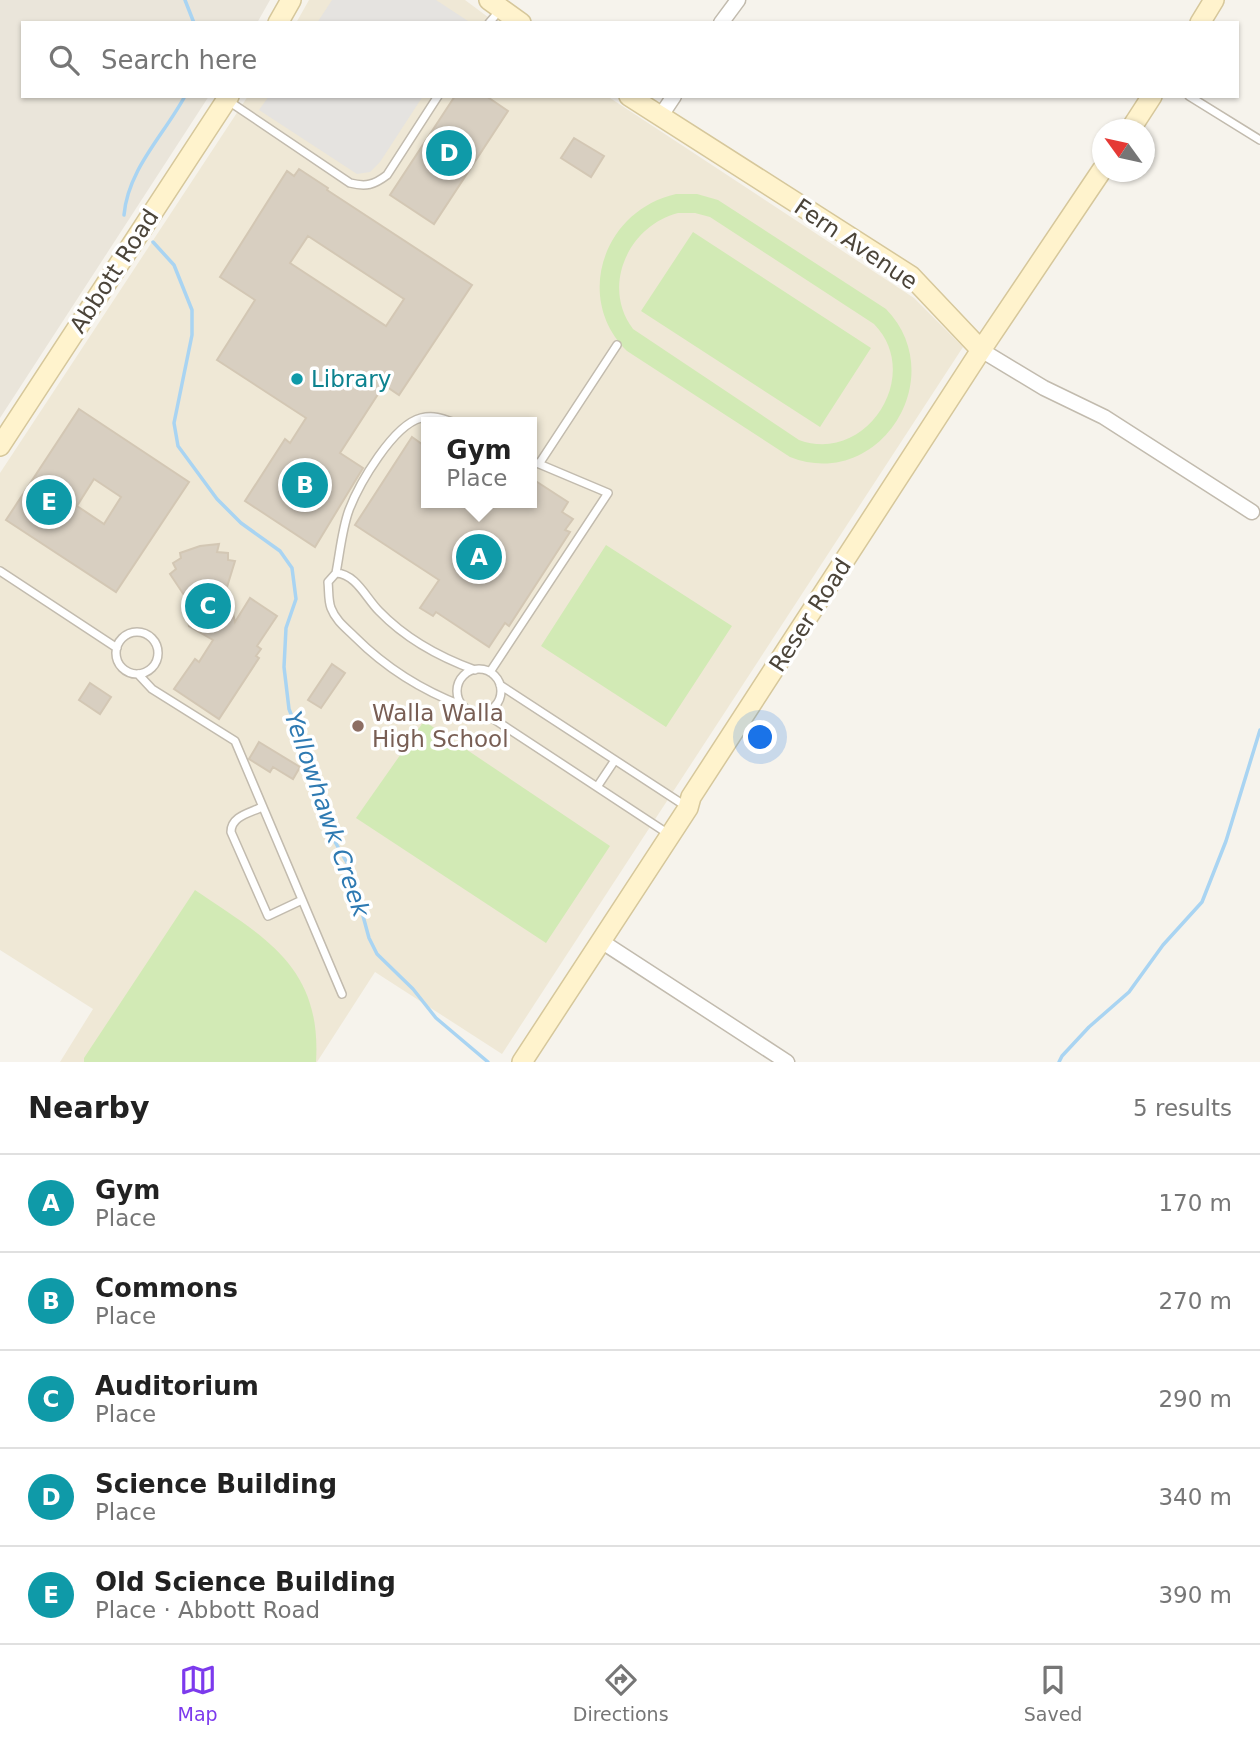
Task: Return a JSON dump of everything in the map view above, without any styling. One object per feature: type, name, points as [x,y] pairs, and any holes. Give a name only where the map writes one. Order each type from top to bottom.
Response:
[{"type":"main road","points":[[279,21],[291,0]]},
{"type":"main road","points":[[1201,21],[1214,0]]},
{"type":"main road","points":[[493,10],[517,21]]},
{"type":"main road","name":"Abbott Road","points":[[0,446],[228,98]]},
{"type":"main road","name":"Fern Avenue","points":[[632,98],[911,275],[981,350]]},
{"type":"main road","points":[[1137,119],[1151,98]]},
{"type":"main road","name":"Reser Road","points":[[522,1062],[981,350],[1094,182]]},
{"type":"street","points":[[722,21],[738,0]]},
{"type":"street","points":[[660,117],[673,98]]},
{"type":"street","name":"Fern Avenue","points":[[981,350],[1044,388],[1104,417],[1252,512]]},
{"type":"street","points":[[601,941],[787,1062]]},
{"type":"lane","points":[[228,98],[350,183],[363,186],[376,184],[387,175],[437,98]]},
{"type":"lane","points":[[1192,98],[1260,140]]},
{"type":"lane","points":[[537,460],[617,345]]},
{"type":"lane","points":[[421,418],[411,422],[391,441],[367,475],[349,511],[336,573],[328,582],[330,606],[338,621],[368,650],[403,677],[442,698],[474,712],[483,712],[496,704],[500,685]]},
{"type":"lane","points":[[490,672],[608,493],[537,464]]},
{"type":"lane","points":[[0,572],[117,648]]},
{"type":"lane","points":[[336,573],[350,577],[378,611],[412,640],[438,655],[475,670],[490,672],[500,685],[688,808]]},
{"type":"lane","points":[[130,633],[143,633],[154,640],[158,652],[155,665],[145,673],[126,671],[116,654],[117,648],[130,633]]},
{"type":"lane","points":[[463,706],[458,695],[459,683],[466,673],[475,670]]},
{"type":"lane","points":[[138,674],[152,689],[235,741],[342,994]]},
{"type":"lane","points":[[483,712],[670,835]]},
{"type":"lane","points":[[597,787],[615,760]]},
{"type":"lane","points":[[262,807],[235,820],[231,824],[231,832],[268,916],[302,900]]},
{"type":"shaded area","points":[[0,0],[270,0],[258,21],[21,21],[21,98],[208,98],[0,418]]},
{"type":"shaded area","points":[[309,0],[465,0],[493,21],[297,21]]},
{"type":"shaded area","points":[[332,0],[436,0],[468,21],[318,21]]},
{"type":"shaded area","name":"Walla Walla High School","points":[[247,98],[610,98],[914,298],[963,347],[502,1054],[375,972],[317,1062],[60,1062],[93,1009],[0,950],[0,473]]},
{"type":"shaded area","points":[[268,98],[422,98],[380,162],[370,172],[357,174],[259,110]]},
{"type":"green space","points":[[676,194],[697,194],[718,200],[886,309],[904,336],[911,366],[908,395],[896,422],[877,443],[852,458],[822,463],[790,457],[627,351],[611,330],[602,306],[600,282],[604,259],[615,237],[630,218],[651,203]],"holes":[[[678,213],[695,213],[710,217],[874,324],[888,345],[893,367],[890,390],[880,410],[865,428],[846,440],[824,444],[799,440],[633,329],[624,312],[620,295],[620,277],[633,244],[660,220]]]},
{"type":"green space","points":[[693,232],[871,348],[820,427],[641,311]]},
{"type":"green space","points":[[606,545],[732,626],[666,727],[541,646]]},
{"type":"green space","points":[[424,721],[610,846],[546,943],[356,818]]},
{"type":"green space","points":[[195,890],[265,940],[284,958],[299,978],[309,1001],[315,1029],[316,1062],[84,1062],[84,1058]]},
{"type":"building","points":[[454,98],[489,98],[508,111],[434,224],[390,195]]},
{"type":"building","points":[[574,138],[604,156],[591,177],[561,158]]},
{"type":"building","points":[[299,169],[472,285],[399,395],[384,385],[340,453],[363,468],[315,547],[245,501],[285,439],[290,443],[306,418],[217,360],[255,300],[220,277],[287,171],[294,176]],"holes":[[[308,236],[404,299],[386,326],[290,263]]]},
{"type":"building","points":[[79,409],[189,482],[116,592],[6,520]],"holes":[[[94,479],[121,497],[104,524],[77,506]]]},
{"type":"building","points":[[412,437],[421,443],[421,508],[537,508],[537,482],[568,502],[562,512],[573,519],[565,530],[570,532],[509,626],[505,623],[489,647],[436,612],[433,616],[420,608],[439,580],[355,525]]},
{"type":"building","points":[[219,544],[217,552],[228,553],[228,560],[235,561],[227,587],[235,622],[250,598],[277,616],[257,646],[261,649],[256,656],[259,658],[219,719],[174,689],[195,659],[199,662],[213,640],[189,626],[184,595],[170,574],[176,569],[173,563],[181,558],[180,553],[200,546]]},
{"type":"building","points":[[332,664],[345,673],[321,708],[308,700]]},
{"type":"building","points":[[90,683],[111,697],[100,714],[79,700]]},
{"type":"building","points":[[259,742],[300,767],[293,779],[273,767],[270,772],[249,759]]},
{"type":"waterway","name":"Yellowhawk Creek","points":[[185,0],[193,21]]},
{"type":"waterway","name":"Yellowhawk Creek","points":[[124,215],[132,182],[184,98]]},
{"type":"waterway","name":"Yellowhawk Creek","points":[[153,242],[174,265],[192,310],[192,335],[174,423],[178,446],[217,499],[241,523],[280,551],[292,568],[296,599],[286,628],[284,667],[289,709],[326,804],[334,840],[350,868],[369,938],[377,954],[413,989],[436,1018],[488,1062]]},
{"type":"waterway","points":[[1059,1062],[1089,1027],[1129,992],[1163,945],[1202,902],[1226,841],[1260,730]]},
{"type":"place","name":"Science Building","points":[[449,153]]},
{"type":"place","name":"Library","points":[[297,379]]},
{"type":"place","name":"Commons","points":[[305,485]]},
{"type":"place","name":"Old Science Building","points":[[49,502]]},
{"type":"place","name":"Gym","points":[[479,557]]},
{"type":"place","name":"Auditorium","points":[[208,606]]},
{"type":"place","name":"Walla Walla High School","points":[[358,726]]}]
